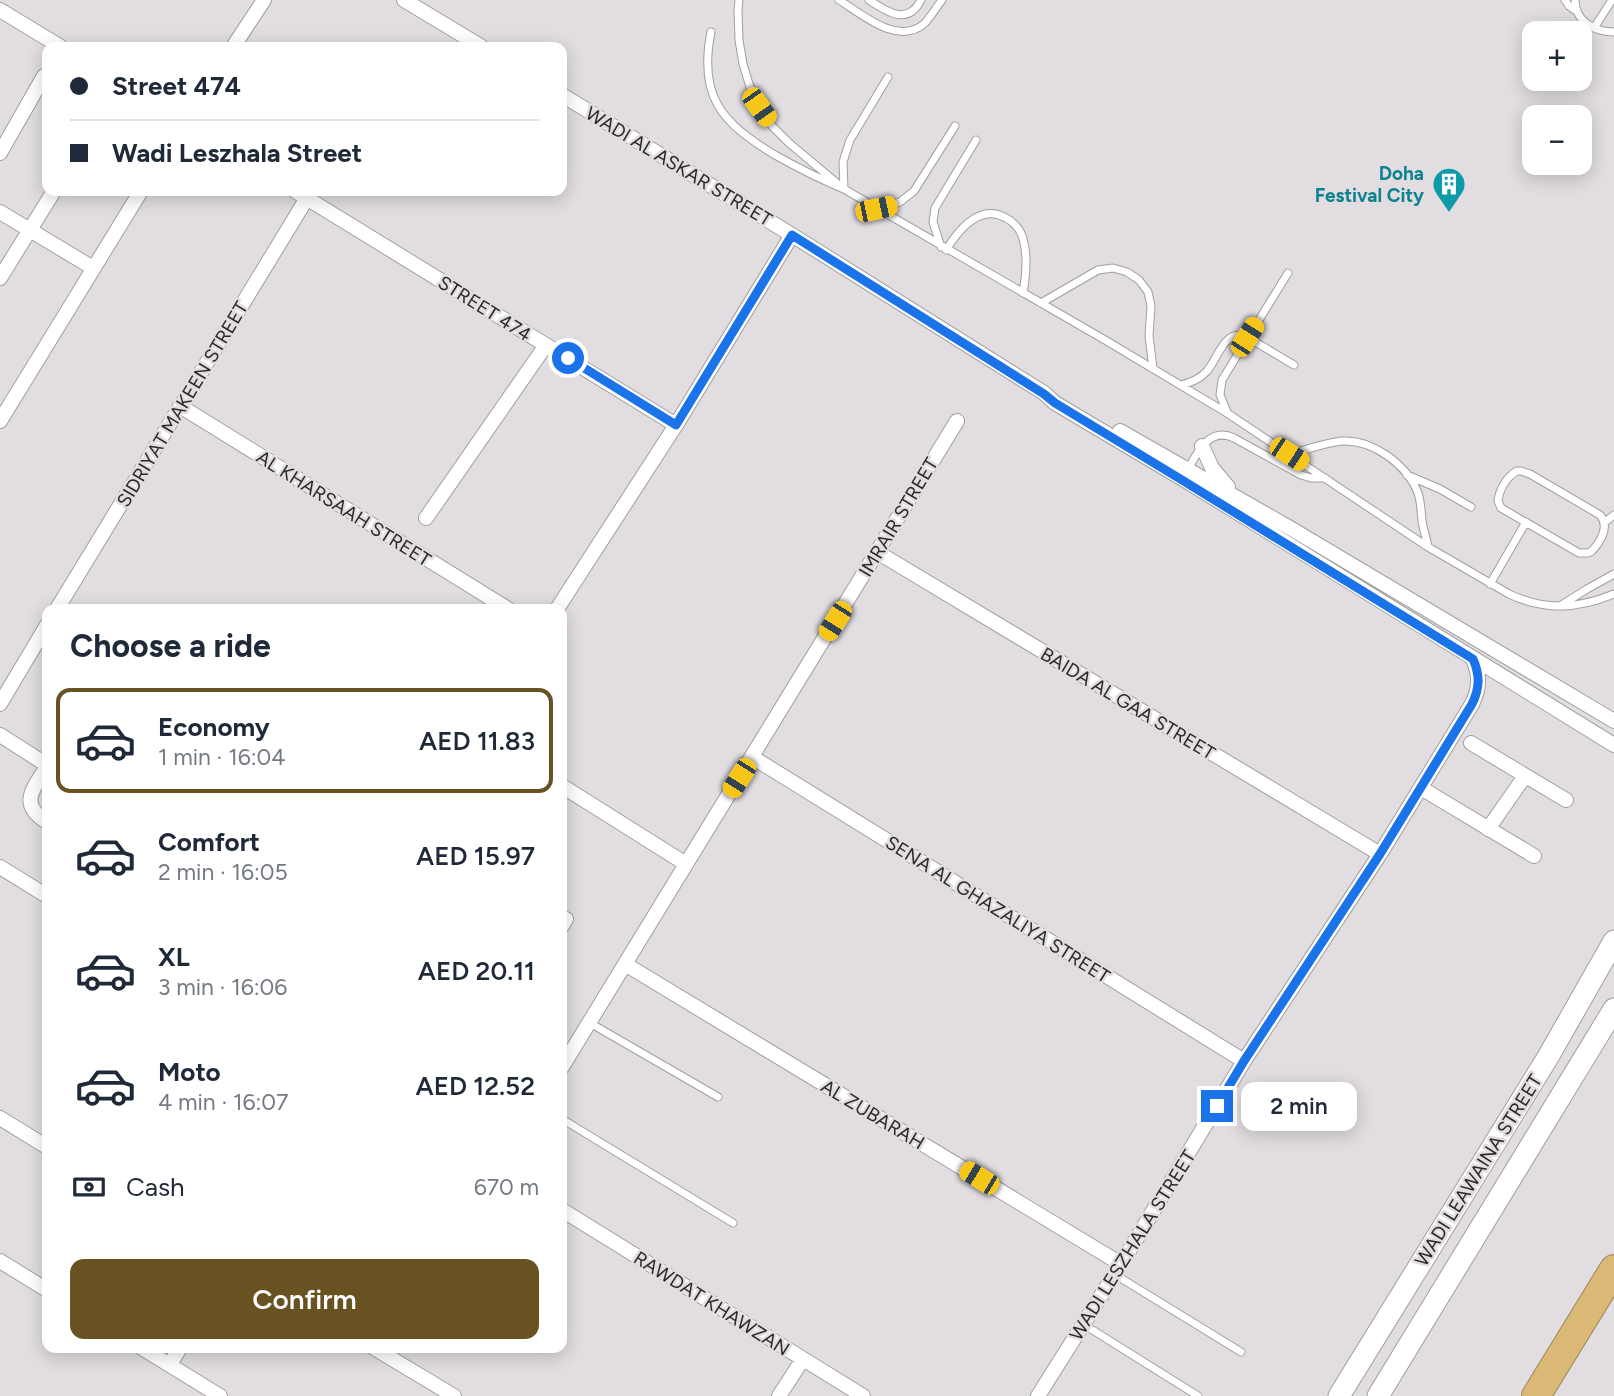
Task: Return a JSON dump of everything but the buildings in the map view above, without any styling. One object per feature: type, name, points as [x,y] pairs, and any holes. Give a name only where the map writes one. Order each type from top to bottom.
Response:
[{"type":"highway","points":[[1536,1396],[1614,1269]]},
{"type":"main road","name":"WADI LEAWAINA STREET","points":[[1339,1396],[1548,1057],[1614,941]]},
{"type":"main road","name":"WADI LEAWAINA STREET","points":[[1378,1396],[1614,1009]]},
{"type":"street","points":[[236,42],[264,0]]},
{"type":"street","points":[[404,0],[474,42]]},
{"type":"street","points":[[0,10],[53,42]]},
{"type":"street","points":[[0,153],[42,80]]},
{"type":"street","name":"WADI AL ASKAR STREET","points":[[567,98],[792,235],[1044,394],[1066,400],[1473,659],[1614,745]]},
{"type":"street","points":[[0,278],[51,196]]},
{"type":"street","points":[[0,422],[138,196]]},
{"type":"street","name":"SIDRIYAT MAKEEN STREET","points":[[60,604],[180,406],[300,196]]},
{"type":"street","name":"STREET 474","points":[[303,196],[676,425]]},
{"type":"street","points":[[0,212],[93,268]]},
{"type":"street","points":[[559,604],[676,425],[792,235]]},
{"type":"street","points":[[426,518],[546,345]]},
{"type":"street","name":"AL KHARSAAH STREET","points":[[180,406],[500,604]]},
{"type":"street","name":"IMRAIR STREET","points":[[567,1059],[957,421]]},
{"type":"street","points":[[1202,446],[1216,474],[1242,500]]},
{"type":"street","name":"WADI AL ASKAR STREET","points":[[1185,474],[1242,500],[1614,721]]},
{"type":"street","name":"BAIDA AL GAA STREET","points":[[877,552],[1380,854]]},
{"type":"street","points":[[0,704],[42,633]]},
{"type":"street","name":"WADI LESZHALA STREET","points":[[1038,1396],[1244,1061],[1380,854],[1472,704],[1478,693],[1479,682],[1473,659]]},
{"type":"street","name":"WADI LESZHALA STREET","points":[[1472,704],[1489,689],[1510,682]]},
{"type":"street","points":[[0,735],[42,763]]},
{"type":"street","points":[[1471,743],[1566,800]]},
{"type":"street","name":"SENA AL GHAZALIYA STREET","points":[[752,757],[1244,1061]]},
{"type":"street","points":[[42,774],[30,799],[33,811],[42,818]]},
{"type":"street","points":[[1488,829],[1525,776]]},
{"type":"street","points":[[1420,788],[1534,856]]},
{"type":"street","points":[[567,789],[686,864]]},
{"type":"street","points":[[0,867],[42,893]]},
{"type":"street","name":"AL ZUBARAH","points":[[625,964],[1118,1269]]},
{"type":"street","points":[[0,1118],[42,1144]]},
{"type":"street","name":"RAWDAT KHAWZAN","points":[[567,1213],[863,1396]]},
{"type":"street","points":[[0,1280],[4,1263],[42,1287]]},
{"type":"street","points":[[151,1353],[220,1396]]},
{"type":"street","points":[[170,1364],[177,1353]]},
{"type":"street","points":[[388,1353],[454,1396]]},
{"type":"street","points":[[779,1396],[803,1359]]},
{"type":"lane","points":[[739,0],[739,40],[743,64],[759,107],[772,126],[789,143],[844,189]]},
{"type":"lane","points":[[839,0],[889,30],[899,32],[918,27],[942,0]]},
{"type":"lane","points":[[869,0],[890,13],[902,15],[912,12],[921,0]]},
{"type":"lane","points":[[1565,0],[1576,11]]},
{"type":"lane","points":[[1574,0],[1580,18],[1594,28],[1614,32]]},
{"type":"lane","points":[[1594,28],[1612,0]]},
{"type":"lane","points":[[711,32],[707,62],[710,87],[731,124],[758,145],[798,168],[844,189],[1181,385],[1326,477],[1428,547],[1490,584],[1522,600],[1560,607],[1581,605],[1614,594]]},
{"type":"lane","points":[[844,189],[843,162],[850,141],[888,77]]},
{"type":"lane","points":[[876,209],[900,202],[914,191],[955,126]]},
{"type":"lane","points":[[944,248],[933,222],[935,208],[976,140]]},
{"type":"lane","points":[[944,248],[975,217],[992,214],[1008,219],[1023,238],[1026,262],[1023,293]]},
{"type":"lane","points":[[1041,303],[1098,270],[1113,268],[1127,272],[1139,280],[1150,299],[1149,337],[1153,369]]},
{"type":"lane","points":[[1227,413],[1220,396],[1222,380],[1288,273]]},
{"type":"lane","points":[[1181,385],[1204,374],[1230,337],[1238,335],[1247,337],[1294,365]]},
{"type":"lane","points":[[1185,474],[1202,446],[1209,439],[1224,434],[1301,475],[1311,478],[1326,477]]},
{"type":"lane","points":[[1289,454],[1345,441],[1359,442],[1390,458],[1407,475],[1418,494],[1428,547]]},
{"type":"lane","points":[[1521,471],[1600,515],[1605,522],[1604,533],[1595,548],[1588,553],[1579,553],[1502,508],[1498,501],[1499,494],[1509,476],[1521,471]]},
{"type":"lane","points":[[1407,475],[1440,489],[1471,507]]},
{"type":"lane","points":[[1605,522],[1614,515]]},
{"type":"lane","points":[[1490,584],[1527,522]]},
{"type":"lane","points":[[1560,607],[1614,574]]},
{"type":"lane","points":[[589,1023],[719,1097]]},
{"type":"lane","points":[[567,1122],[733,1223]]},
{"type":"lane","points":[[1118,1269],[1241,1352]]},
{"type":"lane","points":[[1083,1324],[1198,1396]]},
{"type":"place","name":"Doha Festival City","points":[[1449,214]]},
{"type":"route","points":[[568,358],[676,425],[792,235],[1055,403],[1473,659],[1479,682],[1478,693],[1472,704],[1380,854],[1217,1106]]}]
